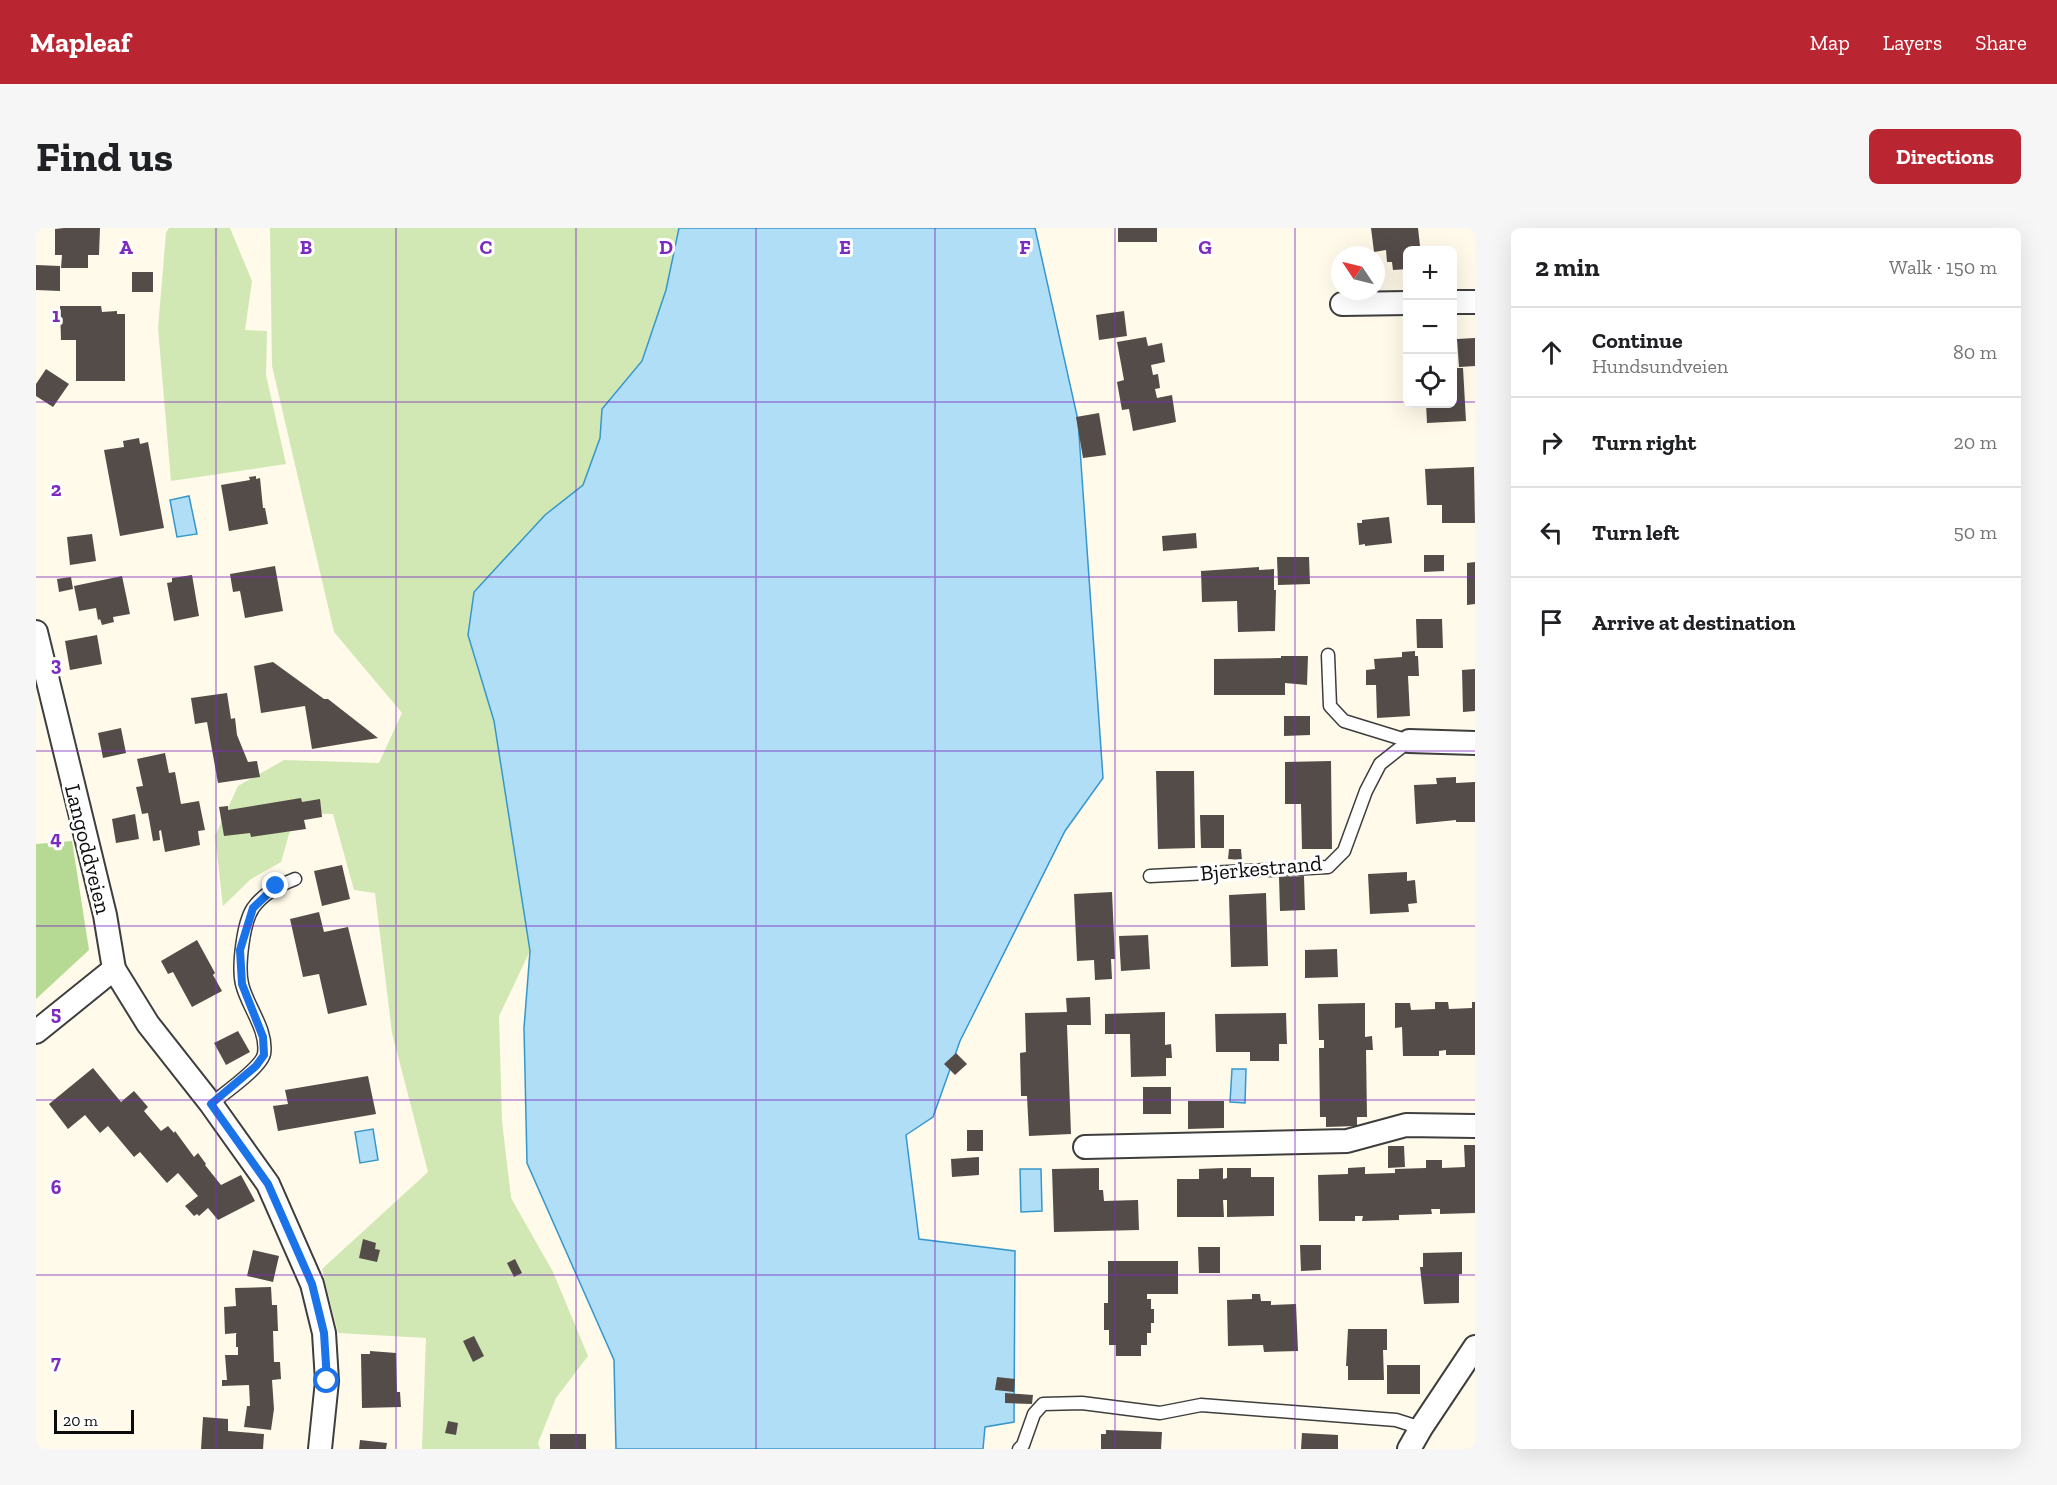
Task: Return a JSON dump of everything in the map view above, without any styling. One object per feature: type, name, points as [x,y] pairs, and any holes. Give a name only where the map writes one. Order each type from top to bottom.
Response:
[{"type":"street","points":[[1457,302],[1475,302]]},
{"type":"street","points":[[1342,304],[1403,303]]},
{"type":"street","name":"Langoddveien","points":[[36,632],[103,907],[114,969]]},
{"type":"street","points":[[1409,741],[1475,743]]},
{"type":"street","points":[[36,1032],[114,969],[148,1024],[211,1104],[268,1184],[312,1284],[324,1333],[327,1381],[320,1449]]},
{"type":"street","points":[[1085,1147],[1347,1141],[1406,1125],[1475,1126]]},
{"type":"street","points":[[1409,1449],[1475,1347]]},
{"type":"lane","points":[[1328,655],[1330,706],[1344,721],[1409,741]]},
{"type":"lane","name":"Bjerkestrand","points":[[1150,876],[1328,867],[1344,851],[1366,791],[1380,764],[1409,741]]},
{"type":"lane","points":[[211,1104],[256,1066],[264,1055],[263,1037],[242,984],[240,950],[253,908],[276,886],[295,879]]},
{"type":"lane","points":[[1019,1449],[1023,1445],[1034,1414],[1043,1404],[1082,1403],[1160,1413],[1201,1405],[1396,1420],[1421,1428]]},
{"type":"green space","points":[[169,228],[230,228],[252,281],[245,330],[267,331],[266,375],[286,464],[171,481],[158,328],[166,233]]},
{"type":"green space","points":[[270,228],[679,228],[666,290],[642,361],[602,409],[600,438],[583,485],[545,515],[474,592],[468,635],[494,721],[530,951],[499,1016],[502,1121],[511,1198],[553,1272],[588,1356],[556,1398],[538,1443],[540,1449],[422,1449],[426,1338],[338,1333],[322,1269],[428,1172],[392,1033],[375,893],[354,890],[333,814],[295,813],[281,862],[251,879],[223,906],[215,836],[238,786],[284,760],[379,763],[402,713],[334,632],[272,366]]},
{"type":"green space","points":[[72,841],[89,950],[36,999],[36,844]]},
{"type":"water","points":[[679,228],[1035,228],[1078,420],[1103,778],[1065,831],[960,1041],[933,1117],[906,1135],[919,1239],[1015,1251],[1014,1422],[985,1427],[983,1449],[616,1449],[614,1360],[527,1163],[524,1028],[530,951],[494,721],[468,635],[474,592],[545,515],[583,485],[600,438],[602,409],[642,361],[666,290]]},
{"type":"water","points":[[189,496],[197,534],[177,537],[170,500]]},
{"type":"water","points":[[1232,1069],[1246,1069],[1245,1103],[1230,1102]]},
{"type":"water","points":[[373,1129],[378,1160],[360,1163],[355,1132]]},
{"type":"water","points":[[1020,1169],[1041,1169],[1042,1211],[1021,1212]]},
{"type":"building","points":[[100,228],[99,255],[88,255],[88,268],[61,268],[62,255],[55,255],[55,229]]},
{"type":"building","points":[[1118,228],[1157,228],[1157,242],[1118,242]]},
{"type":"building","points":[[1371,228],[1418,228],[1420,246],[1403,246],[1403,269],[1393,270],[1392,262],[1387,262],[1385,246],[1373,246]]},
{"type":"building","points":[[36,265],[60,266],[60,291],[36,290]]},
{"type":"building","points":[[132,272],[153,272],[153,292],[132,292]]},
{"type":"building","points":[[60,306],[101,306],[102,312],[117,311],[117,314],[125,314],[125,381],[76,381],[76,340],[61,340]]},
{"type":"building","points":[[1124,311],[1127,336],[1099,340],[1096,315]]},
{"type":"building","points":[[1146,337],[1148,346],[1162,343],[1165,362],[1151,365],[1153,375],[1158,374],[1160,388],[1155,389],[1157,398],[1172,395],[1176,422],[1133,431],[1129,409],[1122,410],[1117,382],[1124,380],[1117,342]]},
{"type":"building","points":[[1475,338],[1475,366],[1459,367],[1457,339]]},
{"type":"building","points":[[1457,368],[1463,368],[1466,421],[1427,423],[1426,408],[1457,408]]},
{"type":"building","points":[[46,369],[69,384],[53,407],[36,396],[36,384]]},
{"type":"building","points":[[1099,413],[1106,455],[1083,458],[1076,417]]},
{"type":"building","points":[[139,438],[140,444],[148,442],[164,528],[120,536],[104,450],[124,447],[123,441]]},
{"type":"building","points":[[1474,467],[1475,523],[1442,523],[1442,505],[1427,505],[1425,469]]},
{"type":"building","points":[[256,476],[256,479],[260,478],[263,508],[265,508],[268,524],[229,531],[221,485],[250,480],[249,477]]},
{"type":"building","points":[[1389,517],[1392,543],[1359,545],[1357,523],[1362,523],[1362,520]]},
{"type":"building","points":[[1196,533],[1197,548],[1163,551],[1162,536]]},
{"type":"building","points":[[92,534],[96,561],[70,565],[67,537]]},
{"type":"building","points":[[1424,555],[1444,555],[1444,571],[1424,572]]},
{"type":"building","points":[[1277,557],[1309,557],[1310,584],[1278,585]]},
{"type":"building","points":[[1475,562],[1475,604],[1467,605],[1467,563]]},
{"type":"building","points":[[275,566],[283,611],[245,618],[240,591],[233,592],[230,574]]},
{"type":"building","points":[[1259,567],[1259,570],[1274,569],[1275,631],[1238,632],[1237,601],[1202,602],[1201,571]]},
{"type":"building","points":[[192,575],[199,616],[174,621],[167,583],[172,582],[172,578]]},
{"type":"building","points":[[122,576],[130,614],[113,617],[114,622],[102,625],[100,619],[98,620],[96,608],[79,611],[74,586]]},
{"type":"building","points":[[71,577],[73,589],[59,592],[57,579]]},
{"type":"building","points":[[1416,619],[1442,619],[1443,648],[1417,648]]},
{"type":"building","points":[[97,635],[102,664],[70,670],[65,641]]},
{"type":"building","points":[[1415,651],[1415,656],[1418,656],[1419,676],[1408,676],[1410,716],[1377,718],[1376,685],[1366,685],[1366,670],[1375,669],[1374,659],[1402,657],[1402,652]]},
{"type":"building","points":[[1281,656],[1308,656],[1307,685],[1285,683],[1285,695],[1214,695],[1214,659],[1281,658]]},
{"type":"building","points":[[273,662],[324,699],[328,699],[378,738],[312,749],[305,706],[261,713],[254,666]]},
{"type":"building","points":[[1475,669],[1475,711],[1463,712],[1462,670]]},
{"type":"building","points":[[227,693],[231,719],[235,718],[237,735],[248,762],[257,761],[260,777],[218,783],[207,722],[195,724],[191,698]]},
{"type":"building","points":[[1284,716],[1310,716],[1310,735],[1284,736]]},
{"type":"building","points":[[121,728],[126,753],[103,758],[98,733]]},
{"type":"building","points":[[165,753],[169,773],[175,772],[181,804],[199,801],[205,830],[198,831],[200,845],[165,852],[161,830],[159,831],[160,840],[153,841],[148,813],[142,814],[136,787],[143,786],[137,759]]},
{"type":"building","points":[[1331,761],[1332,849],[1302,849],[1301,804],[1285,804],[1285,762]]},
{"type":"building","points":[[1156,771],[1194,771],[1195,848],[1158,849]]},
{"type":"building","points":[[1456,777],[1456,783],[1475,782],[1475,822],[1456,822],[1456,820],[1416,824],[1414,785],[1437,784],[1436,778]]},
{"type":"building","points":[[301,798],[302,802],[320,799],[322,817],[304,820],[306,829],[251,837],[250,833],[224,836],[219,807],[228,806],[228,810]]},
{"type":"building","points":[[135,814],[139,839],[116,843],[112,819]]},
{"type":"building","points":[[1200,815],[1224,815],[1224,848],[1201,848]]},
{"type":"building","points":[[1229,849],[1241,849],[1242,860],[1228,859]]},
{"type":"building","points":[[342,865],[350,899],[322,906],[314,871]]},
{"type":"building","points":[[1407,872],[1407,881],[1415,880],[1417,903],[1408,904],[1409,912],[1370,914],[1368,874]]},
{"type":"building","points":[[1304,876],[1305,910],[1280,911],[1279,877]]},
{"type":"building","points":[[1112,892],[1115,959],[1111,959],[1112,979],[1095,980],[1094,960],[1077,961],[1074,894]]},
{"type":"building","points":[[1266,893],[1268,966],[1231,967],[1229,895]]},
{"type":"building","points":[[319,912],[324,932],[348,927],[367,1005],[328,1014],[319,974],[303,977],[290,919]]},
{"type":"building","points":[[1148,935],[1150,969],[1121,971],[1119,936]]},
{"type":"building","points":[[197,940],[222,991],[192,1007],[173,972],[168,974],[161,961]]},
{"type":"building","points":[[1337,949],[1338,977],[1305,978],[1305,950]]},
{"type":"building","points":[[1090,997],[1091,1025],[1067,1025],[1071,1134],[1029,1136],[1027,1096],[1021,1096],[1020,1053],[1026,1052],[1025,1013],[1067,1012],[1066,998]]},
{"type":"building","points":[[1435,1002],[1448,1002],[1449,1009],[1472,1008],[1472,1002],[1475,1002],[1475,1055],[1446,1055],[1446,1050],[1439,1051],[1439,1056],[1403,1056],[1402,1027],[1395,1028],[1395,1003],[1410,1003],[1411,1010],[1435,1009]]},
{"type":"building","points":[[1365,1003],[1365,1037],[1372,1036],[1373,1050],[1366,1050],[1367,1117],[1357,1117],[1357,1126],[1326,1127],[1326,1117],[1320,1117],[1319,1048],[1324,1048],[1324,1040],[1319,1040],[1318,1004]]},
{"type":"building","points":[[1165,1012],[1165,1045],[1171,1044],[1172,1058],[1166,1058],[1166,1076],[1131,1077],[1130,1034],[1105,1034],[1105,1014]]},
{"type":"building","points":[[1286,1013],[1287,1044],[1279,1044],[1279,1061],[1250,1061],[1250,1052],[1216,1052],[1215,1014]]},
{"type":"building","points":[[238,1031],[250,1052],[226,1065],[214,1043]]},
{"type":"building","points":[[956,1053],[967,1064],[955,1075],[944,1064]]},
{"type":"building","points":[[93,1068],[121,1102],[134,1091],[148,1107],[144,1111],[161,1131],[168,1126],[174,1133],[175,1131],[194,1157],[198,1153],[221,1185],[241,1175],[255,1201],[218,1220],[208,1208],[199,1216],[197,1214],[194,1216],[185,1206],[198,1196],[178,1173],[167,1183],[140,1152],[134,1157],[108,1126],[100,1133],[85,1115],[68,1129],[49,1104]]},
{"type":"building","points":[[368,1076],[376,1114],[278,1131],[273,1106],[288,1104],[285,1090]]},
{"type":"building","points":[[1143,1087],[1171,1087],[1171,1114],[1143,1114]]},
{"type":"building","points":[[1188,1101],[1224,1101],[1224,1128],[1188,1129]]},
{"type":"building","points":[[967,1130],[983,1130],[983,1151],[967,1151]]},
{"type":"building","points":[[1464,1145],[1475,1145],[1475,1213],[1440,1214],[1440,1209],[1431,1209],[1432,1214],[1399,1215],[1399,1220],[1362,1221],[1363,1216],[1355,1216],[1355,1221],[1319,1221],[1318,1175],[1348,1174],[1348,1168],[1365,1167],[1365,1174],[1395,1173],[1395,1169],[1426,1168],[1426,1160],[1442,1160],[1442,1168],[1465,1167]]},
{"type":"building","points":[[1388,1146],[1404,1146],[1405,1167],[1388,1168]]},
{"type":"building","points":[[979,1157],[979,1175],[952,1177],[951,1159]]},
{"type":"building","points":[[1099,1168],[1099,1190],[1103,1190],[1104,1201],[1138,1200],[1139,1230],[1054,1232],[1052,1169]]},
{"type":"building","points":[[1223,1168],[1223,1179],[1227,1178],[1227,1168],[1251,1168],[1251,1177],[1274,1177],[1274,1216],[1227,1217],[1227,1200],[1223,1200],[1224,1217],[1177,1217],[1177,1179],[1199,1179],[1199,1169]]},
{"type":"building","points":[[363,1239],[376,1243],[375,1249],[380,1250],[377,1262],[359,1258]]},
{"type":"building","points":[[1300,1245],[1321,1245],[1321,1270],[1301,1271]]},
{"type":"building","points":[[1198,1247],[1220,1247],[1220,1273],[1199,1273]]},
{"type":"building","points":[[253,1250],[279,1256],[273,1282],[247,1276]]},
{"type":"building","points":[[1462,1252],[1459,1303],[1424,1304],[1420,1267],[1423,1267],[1423,1253]]},
{"type":"building","points":[[515,1259],[522,1273],[514,1277],[507,1263]]},
{"type":"building","points":[[1108,1261],[1178,1261],[1178,1294],[1147,1294],[1147,1299],[1151,1299],[1151,1309],[1154,1309],[1154,1323],[1151,1323],[1151,1333],[1147,1333],[1147,1345],[1141,1345],[1141,1356],[1116,1356],[1116,1345],[1109,1345],[1109,1330],[1104,1330],[1104,1303],[1108,1303]]},
{"type":"building","points":[[271,1287],[272,1305],[277,1305],[278,1331],[273,1331],[274,1362],[280,1362],[281,1379],[272,1380],[274,1409],[271,1430],[244,1427],[247,1406],[250,1406],[249,1385],[222,1386],[222,1380],[227,1380],[225,1355],[238,1355],[237,1333],[225,1334],[224,1307],[236,1306],[235,1288]]},
{"type":"building","points":[[1252,1294],[1260,1294],[1261,1301],[1271,1301],[1271,1305],[1296,1304],[1298,1351],[1264,1352],[1263,1345],[1228,1346],[1227,1300],[1252,1299]]},
{"type":"building","points":[[1348,1329],[1387,1329],[1387,1350],[1383,1350],[1384,1380],[1348,1380],[1348,1366],[1346,1366]]},
{"type":"building","points":[[474,1336],[484,1356],[473,1362],[463,1341]]},
{"type":"building","points":[[370,1351],[396,1353],[397,1392],[400,1392],[401,1407],[362,1408],[361,1354],[370,1354]]},
{"type":"building","points":[[1387,1365],[1420,1365],[1420,1394],[1387,1394]]},
{"type":"building","points":[[997,1377],[1015,1379],[1014,1392],[995,1390]]},
{"type":"building","points":[[1005,1393],[1033,1395],[1032,1404],[1005,1403]]},
{"type":"building","points":[[203,1417],[228,1419],[228,1431],[264,1434],[263,1449],[201,1449]]},
{"type":"building","points":[[448,1421],[458,1423],[456,1435],[445,1433]]},
{"type":"building","points":[[1106,1430],[1162,1432],[1161,1449],[1101,1449],[1101,1434],[1106,1434]]},
{"type":"building","points":[[1302,1433],[1338,1435],[1338,1449],[1301,1449]]},
{"type":"building","points":[[550,1434],[586,1434],[586,1449],[550,1449]]},
{"type":"building","points":[[360,1440],[387,1443],[386,1449],[359,1449]]},
{"type":"route","points":[[276,886],[253,908],[240,950],[242,984],[263,1037],[264,1055],[256,1066],[211,1104],[268,1184],[312,1284],[324,1333],[327,1381]]}]
